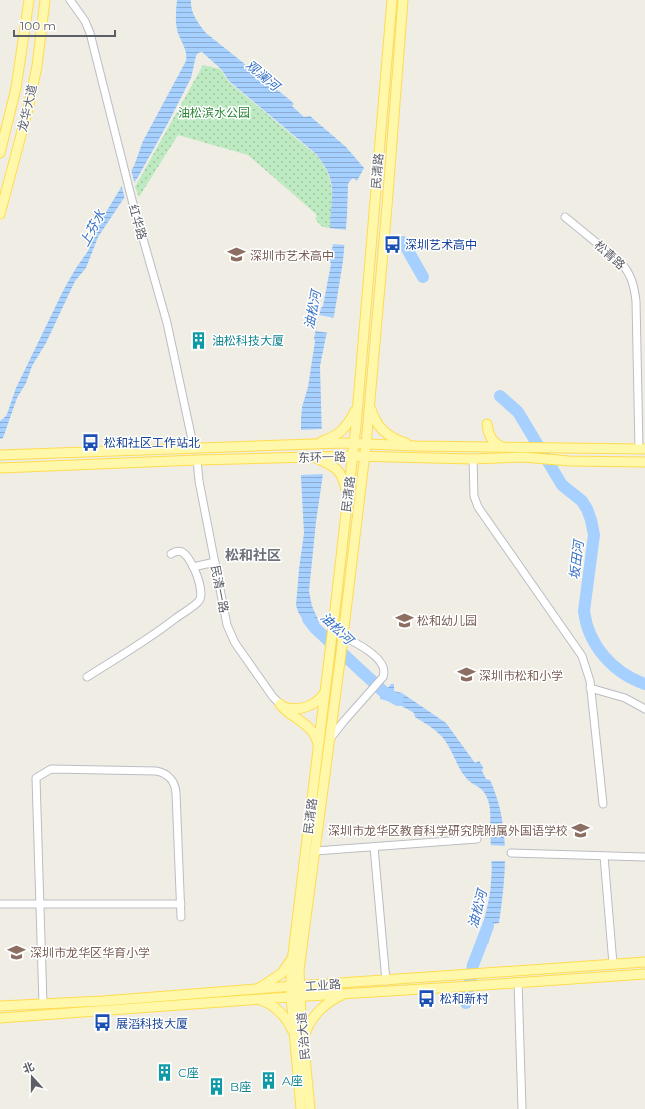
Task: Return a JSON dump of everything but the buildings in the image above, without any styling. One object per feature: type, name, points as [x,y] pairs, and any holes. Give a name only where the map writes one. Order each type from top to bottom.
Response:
[{"type":"main road","name":"龙华大道","points":[[0,152],[16,88],[29,0]]},
{"type":"main road","name":"龙华大道","points":[[0,214],[28,109],[36,66],[45,0]]},
{"type":"main road","name":"民清路","points":[[295,986],[293,957],[333,627],[358,404],[392,0]]},
{"type":"main road","name":"民清路","points":[[295,986],[299,970],[315,851],[365,456],[403,0]]},
{"type":"main road","points":[[328,441],[347,426],[358,404]]},
{"type":"main road","points":[[370,404],[374,418],[384,432],[397,440],[417,446]]},
{"type":"main road","points":[[487,424],[490,437],[496,444],[502,447]]},
{"type":"main road","name":"东环一路","points":[[2,455],[295,445],[328,441],[366,445],[642,449]]},
{"type":"main road","name":"东环一路","points":[[0,468],[295,457],[312,457],[328,460],[352,456],[473,459],[522,457],[570,461],[645,462]]},
{"type":"main road","points":[[328,460],[341,473],[348,495]]},
{"type":"main road","points":[[280,704],[292,709],[303,708],[318,700],[325,692]]},
{"type":"main road","points":[[280,704],[292,716],[309,726],[315,735],[318,747]]},
{"type":"main road","points":[[256,989],[270,982],[282,973],[293,957]]},
{"type":"main road","name":"工业路","points":[[0,1006],[104,1001],[295,986],[386,981],[645,962]]},
{"type":"main road","name":"工业路","points":[[0,1018],[257,999],[645,974]]},
{"type":"main road","name":"民治大道","points":[[295,986],[299,1041],[301,1109]]},
{"type":"main road","points":[[257,999],[266,1002],[280,1012],[299,1041],[319,1012],[330,1001],[349,993]]},
{"type":"main road","name":"民治大道","points":[[299,1041],[310,1109]]},
{"type":"street","name":"红华路","points":[[70,0],[88,27],[132,200],[167,323],[194,449]]},
{"type":"street","name":"松青路","points":[[565,217],[627,268],[632,278],[636,301],[642,449]]},
{"type":"street","points":[[473,459],[474,496],[478,507],[582,656],[588,673],[602,804]]},
{"type":"street","name":"民清一路","points":[[197,460],[199,481],[227,625],[232,638],[273,697],[280,704]]},
{"type":"street","points":[[87,677],[164,628],[199,601],[201,596],[200,588],[193,567],[183,553],[177,551],[170,554]]},
{"type":"street","points":[[193,567],[215,562]]},
{"type":"street","points":[[329,740],[383,677],[384,670],[375,656],[342,636]]},
{"type":"street","points":[[590,688],[625,698],[645,709]]},
{"type":"street","points":[[43,1004],[36,778],[51,769],[156,771],[164,773],[171,778],[176,789],[181,918]]},
{"type":"street","points":[[315,851],[477,839]]},
{"type":"street","points":[[374,847],[386,981]]},
{"type":"street","points":[[511,853],[645,857]]},
{"type":"street","points":[[604,856],[613,964]]},
{"type":"street","points":[[0,904],[181,904]]},
{"type":"street","points":[[518,982],[522,1109]]},
{"type":"green space","name":"油松滨水公园","points":[[203,65],[220,69],[229,82],[317,156],[328,173],[332,190],[330,228],[323,227],[319,224],[315,217],[317,217],[316,214],[248,155],[178,135],[139,197],[135,187]]},
{"type":"water","points":[[177,0],[191,0],[193,14],[197,22],[206,33],[290,100],[294,104],[292,106],[304,117],[310,116],[346,147],[364,168],[357,181],[353,178],[348,184],[343,261],[334,316],[326,336],[320,366],[323,474],[316,522],[309,591],[312,606],[319,622],[317,634],[302,618],[296,605],[304,533],[301,477],[301,419],[302,407],[308,387],[315,341],[314,338],[321,308],[323,306],[331,264],[330,258],[333,243],[330,227],[332,197],[331,181],[323,164],[316,154],[229,81],[221,69],[202,52],[198,53],[196,56],[191,78],[138,177],[98,237],[86,268],[75,281],[46,343],[32,366],[26,383],[17,398],[3,438],[0,439],[0,421],[7,414],[16,388],[64,289],[88,251],[97,227],[134,166],[143,141],[186,61],[185,49],[176,26]]},
{"type":"water","points":[[391,684],[394,684],[394,691],[402,693],[446,723],[475,763],[479,761],[483,767],[482,771],[486,779],[490,780],[497,797],[504,833],[504,887],[499,923],[494,924],[488,944],[478,939],[488,903],[492,875],[489,802],[481,789],[465,776],[440,734],[415,717],[414,713],[398,704],[380,699]]},
{"type":"pier","points":[[131,169],[135,185],[125,199],[121,183]]},
{"type":"pier","points":[[328,228],[348,230],[346,245],[331,244]]},
{"type":"pier","points":[[319,315],[335,318],[329,333],[316,331]]},
{"type":"pier","points":[[325,429],[325,474],[299,475],[298,430]]},
{"type":"pier","points":[[489,845],[507,846],[507,861],[489,861]]},
{"type":"waterway","name":"坂田河","points":[[403,242],[423,277]]},
{"type":"waterway","name":"坂田河","points":[[500,396],[518,412],[562,485],[582,501],[587,509],[594,535],[584,611],[586,623],[591,635],[604,656],[623,673],[645,684]]},
{"type":"waterway","name":"油松河","points":[[308,619],[315,628],[384,692],[398,700]]},
{"type":"waterway","name":"油松河","points":[[466,1003],[473,965],[488,926]]},
{"type":"place","name":"深圳艺术高中","points":[[392,244]]},
{"type":"place","name":"深圳市艺术高中","points":[[237,255]]},
{"type":"place","name":"油松科技大厦","points":[[199,340]]},
{"type":"place","name":"松和社区工作站北","points":[[91,442]]},
{"type":"place","name":"松和幼儿园","points":[[404,620]]},
{"type":"place","name":"深圳市松和小学","points":[[466,675]]},
{"type":"place","name":"深圳市龙华区教育科学研究院附属外国语学校","points":[[581,830]]},
{"type":"place","name":"深圳市龙华区华育小学","points":[[17,952]]},
{"type":"place","name":"松和新村","points":[[427,998]]},
{"type":"place","name":"展滔科技大厦","points":[[103,1023]]},
{"type":"place","name":"C座","points":[[165,1072]]},
{"type":"place","name":"A座","points":[[269,1080]]},
{"type":"place","name":"B座","points":[[217,1086]]},
{"type":"district","name":"松和社区","points":[[253,555]]},
{"type":"water label","name":"观澜河","points":[[263,75]]},
{"type":"water label","name":"上芬水","points":[[92,228]]}]
